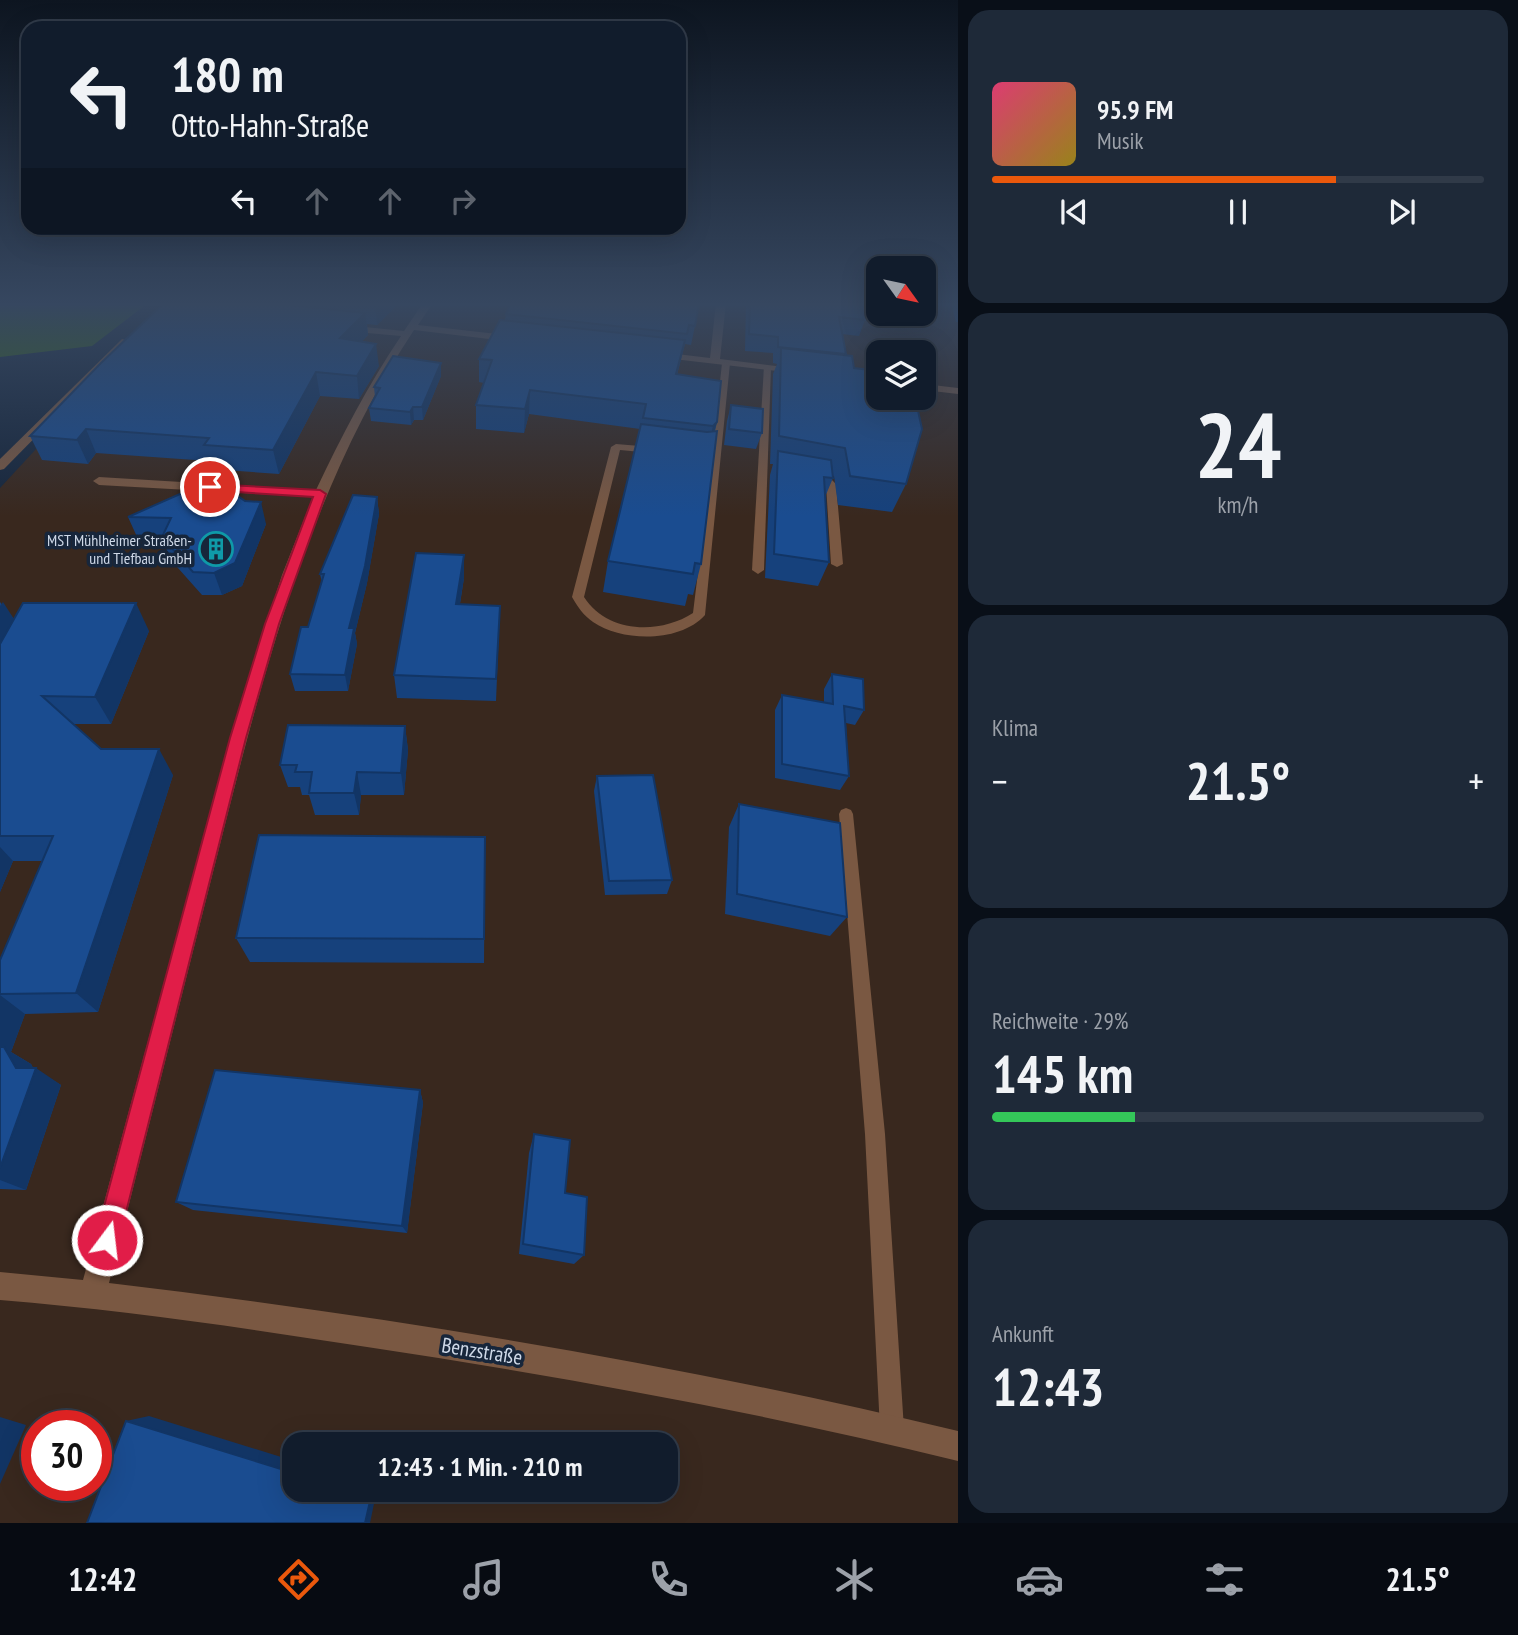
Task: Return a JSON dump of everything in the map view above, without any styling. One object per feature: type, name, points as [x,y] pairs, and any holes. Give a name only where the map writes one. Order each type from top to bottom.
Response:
[{"type":"street","points":[[0,466],[89,374]]},
{"type":"street","points":[[93,1293],[268,635],[320,494],[345,438],[382,374]]},
{"type":"street","points":[[936,388],[958,391]]},
{"type":"street","points":[[99,481],[320,494]]},
{"type":"street","name":"Benzstraße","points":[[0,1286],[93,1293],[491,1352],[739,1396],[958,1446]]},
{"type":"lane","points":[[662,452],[616,447],[578,597],[582,608],[595,618],[641,632],[660,633],[675,629],[690,624],[699,615],[718,449],[721,374]]},
{"type":"lane","points":[[758,570],[767,374]]},
{"type":"lane","points":[[687,455],[711,455],[718,449]]},
{"type":"lane","points":[[763,468],[775,470]]},
{"type":"lane","points":[[800,474],[829,480],[837,564]]},
{"type":"lane","points":[[846,814],[875,1134],[891,1429]]},
{"type":"shaded area","points":[[108,374],[866,374],[866,410],[936,410],[936,374],[958,374],[958,1523],[0,1523],[0,488]]},
{"type":"building","points":[[90,374],[315,374],[273,450],[204,445],[209,438],[86,429],[77,440],[30,436]]},
{"type":"building","points":[[382,374],[436,374],[422,407],[413,407],[410,412],[369,408],[380,388],[374,387]]},
{"type":"building","points":[[487,374],[676,374],[721,381],[717,422],[713,426],[643,418],[646,404],[530,390],[525,409],[476,405]]},
{"type":"building","points":[[780,374],[866,374],[866,410],[918,410],[922,429],[906,484],[850,476],[845,448],[779,436]]},
{"type":"building","points":[[731,405],[763,409],[762,433],[729,429]]},
{"type":"building","points":[[641,424],[717,431],[701,564],[695,563],[693,574],[608,561]]},
{"type":"building","points":[[778,451],[831,460],[833,478],[824,477],[829,562],[774,554]]},
{"type":"building","points":[[214,479],[245,501],[261,502],[235,563],[214,573],[193,572],[162,537],[171,518],[128,517]]},
{"type":"building","points":[[353,495],[377,497],[365,566],[349,628],[354,628],[345,675],[290,674],[301,627],[308,627],[324,574],[320,574]]},
{"type":"building","points":[[416,553],[464,555],[456,604],[500,606],[496,679],[394,675]]},
{"type":"building","points":[[23,603],[136,603],[95,697],[42,696],[101,749],[159,749],[76,993],[0,994],[0,960],[53,836],[0,836],[0,644]]},
{"type":"building","points":[[832,674],[863,679],[864,710],[844,706],[849,776],[782,764],[782,695],[833,704]]},
{"type":"building","points":[[288,725],[405,726],[401,773],[357,772],[354,793],[309,793],[312,772],[295,772],[297,765],[280,765]]},
{"type":"building","points":[[653,775],[672,880],[609,881],[597,776]]},
{"type":"building","points":[[739,804],[840,823],[847,917],[737,894]]},
{"type":"building","points":[[259,835],[485,837],[484,939],[236,938]]},
{"type":"building","points":[[0,1047],[4,1047],[16,1068],[36,1068],[0,1168]]},
{"type":"building","points":[[215,1070],[420,1090],[402,1226],[176,1202]]},
{"type":"building","points":[[534,1134],[570,1140],[565,1193],[587,1197],[584,1255],[523,1244]]},
{"type":"building","points":[[126,1421],[282,1469],[282,1502],[370,1502],[365,1523],[87,1523],[95,1501],[112,1501],[112,1458]]},
{"type":"place","name":"MST Mühlheimer Straßen- und Tiefbau GmbH","points":[[216,549]]},
{"type":"route","points":[[107,1240],[264,646],[303,534],[320,494],[210,487]]}]
